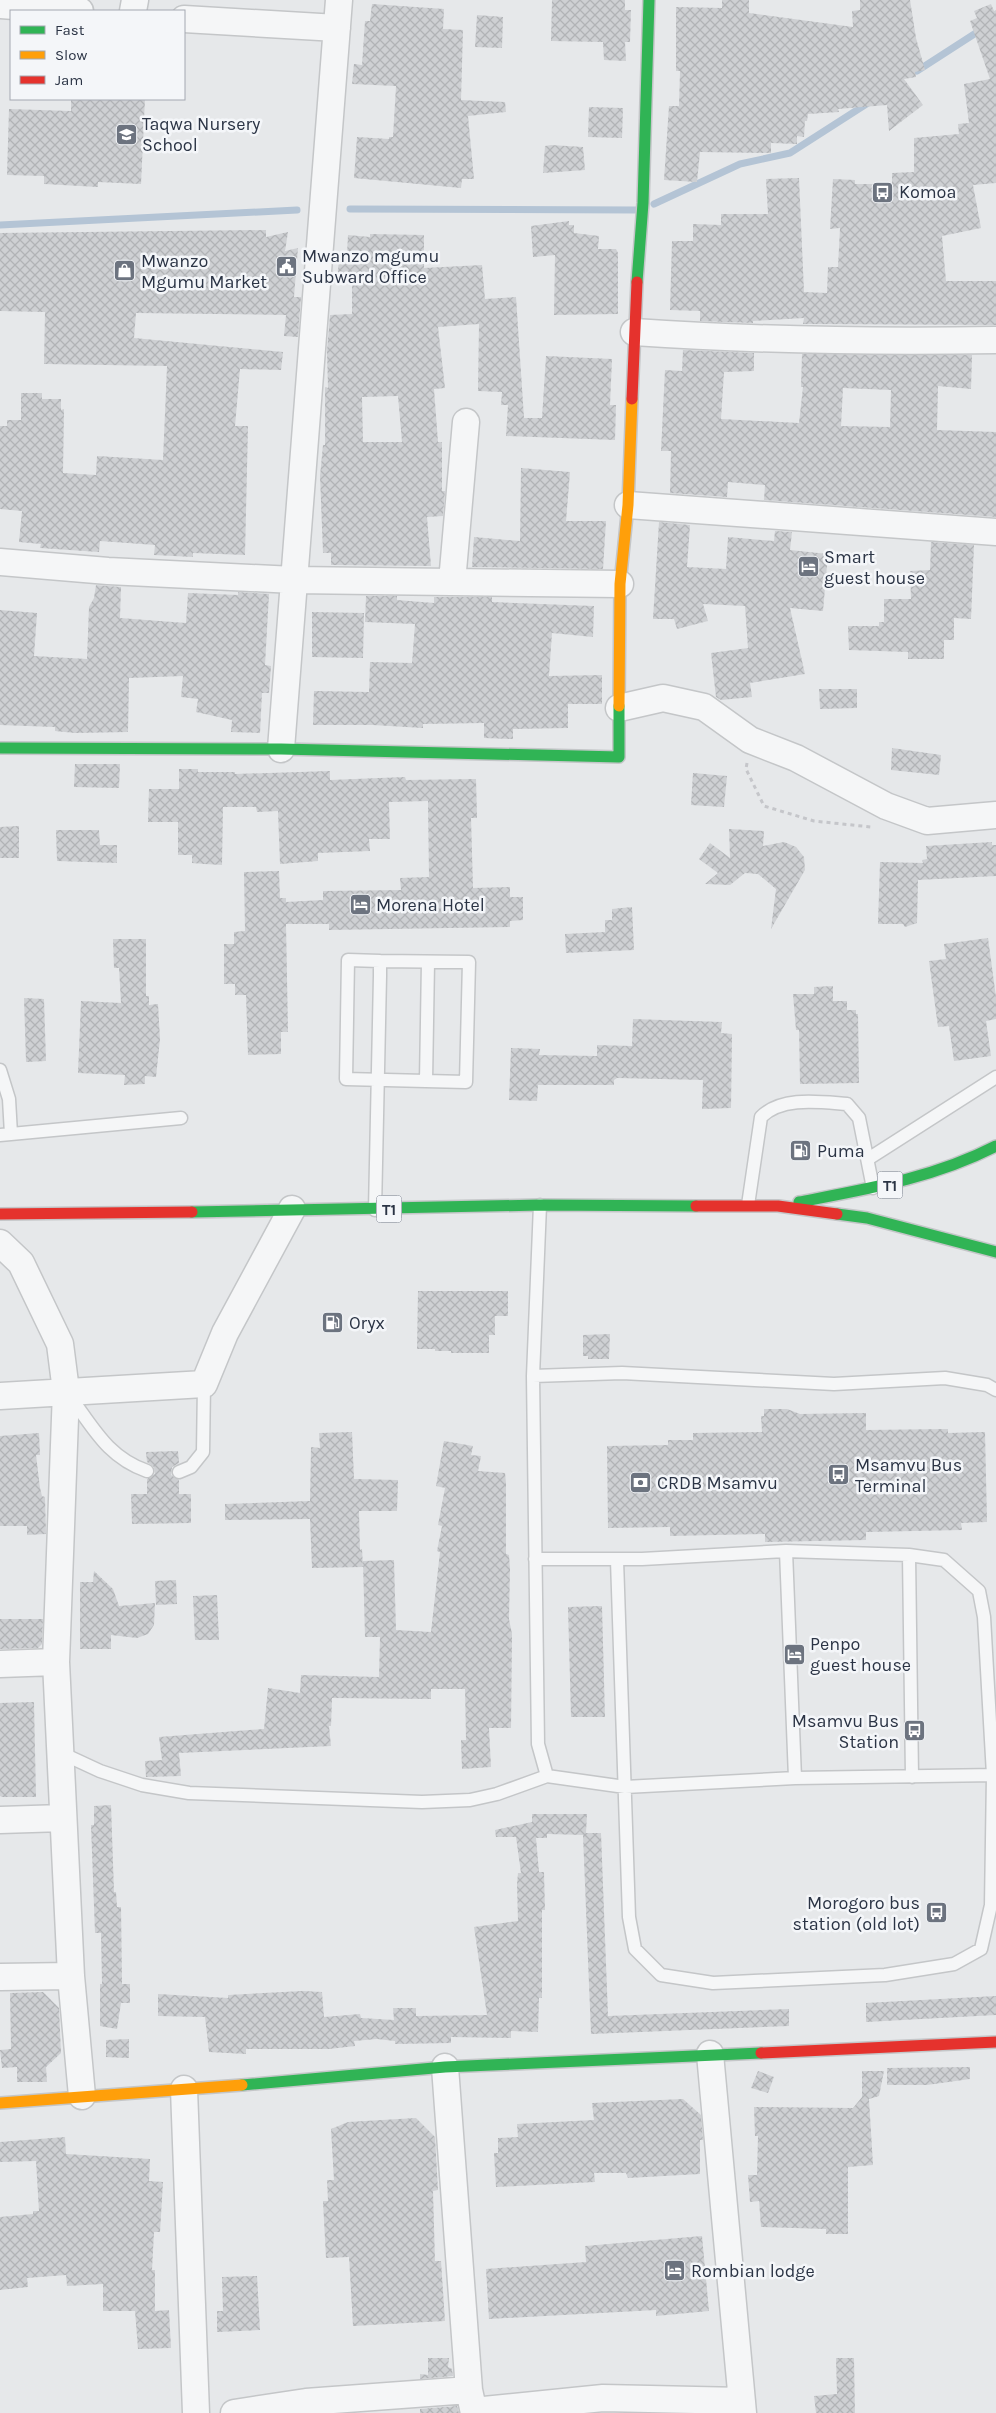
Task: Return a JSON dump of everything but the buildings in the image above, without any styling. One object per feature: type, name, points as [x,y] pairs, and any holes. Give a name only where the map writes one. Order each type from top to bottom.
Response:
[{"type":"main road","points":[[0,748],[281,749],[619,757],[620,584],[628,505],[634,332],[643,203],[649,0]]},
{"type":"main road","name":"T1","points":[[778,1206],[898,1183],[946,1169],[996,1146]]},
{"type":"main road","name":"T1","points":[[0,1214],[292,1209],[375,1210],[540,1204],[778,1206],[867,1218],[996,1252]]},
{"type":"main road","points":[[0,2103],[445,2067],[996,2042]]},
{"type":"street","points":[[281,749],[339,0]]},
{"type":"street","points":[[0,5],[67,10]]},
{"type":"street","points":[[185,18],[338,28]]},
{"type":"street","points":[[634,332],[787,339],[996,340]]},
{"type":"street","points":[[452,582],[466,422]]},
{"type":"street","points":[[628,505],[996,532]]},
{"type":"street","points":[[0,562],[108,571],[294,580],[620,584]]},
{"type":"street","points":[[619,708],[663,698],[704,707],[750,740],[796,758],[886,806],[927,821],[996,815]]},
{"type":"street","points":[[0,1396],[204,1384],[225,1333],[292,1209]]},
{"type":"street","points":[[0,1243],[21,1263],[60,1344],[66,1391],[56,1662],[71,1976],[82,2096]]},
{"type":"street","points":[[0,1664],[56,1662]]},
{"type":"street","points":[[0,1820],[63,1818]]},
{"type":"street","points":[[0,1977],[71,1976]]},
{"type":"street","points":[[234,2413],[306,2402],[473,2405],[603,2398],[743,2407],[710,2054]]},
{"type":"street","points":[[445,2067],[473,2405]]},
{"type":"street","points":[[184,2089],[196,2413]]},
{"type":"lane","points":[[348,960],[380,961],[469,962],[466,1082],[346,1079],[348,960]]},
{"type":"lane","points":[[375,1210],[380,961]]},
{"type":"lane","points":[[426,1081],[428,962]]},
{"type":"lane","points":[[0,1070],[9,1098],[5,1135],[181,1118]]},
{"type":"lane","points":[[868,1159],[996,1076]]},
{"type":"lane","points":[[748,1206],[760,1116],[771,1107],[792,1103],[847,1104],[859,1118],[873,1188]]},
{"type":"lane","points":[[540,1204],[533,1376],[535,1559],[538,1744],[547,1776]]},
{"type":"lane","points":[[533,1376],[622,1373],[834,1384],[945,1378],[987,1385],[996,1390]]},
{"type":"lane","points":[[179,1472],[190,1468],[203,1452],[204,1384]]},
{"type":"lane","points":[[66,1391],[109,1449],[128,1465],[147,1471]]},
{"type":"lane","points":[[535,1559],[617,1560],[786,1551],[909,1555],[944,1560],[978,1591],[984,1617],[994,1775],[992,1905],[982,1949],[954,1964],[885,1975],[713,1982],[661,1975],[636,1949],[629,1917],[617,1560]]},
{"type":"lane","points":[[786,1551],[796,1778]]},
{"type":"lane","points":[[909,1555],[912,1777]]},
{"type":"lane","points":[[59,1752],[100,1770],[142,1785],[189,1793],[422,1802],[461,1801],[497,1794],[547,1776],[625,1787],[796,1778],[994,1775]]},
{"type":"path","points":[[750,740],[746,769],[764,806],[814,821],[873,827]]},
{"type":"waterway","points":[[917,71],[996,20]]},
{"type":"waterway","points":[[654,204],[740,164],[790,153],[868,103]]},
{"type":"waterway","points":[[350,209],[637,210]]},
{"type":"waterway","points":[[0,225],[297,210]]},
{"type":"traffic: fast","points":[[637,282],[643,203],[649,0]]},
{"type":"traffic: fast","points":[[0,748],[281,749],[619,757],[619,706]]},
{"type":"traffic: fast","points":[[799,1202],[900,1181],[949,1166],[996,1146]]},
{"type":"traffic: fast","points":[[192,1212],[540,1205],[696,1206]]},
{"type":"traffic: fast","points":[[837,1214],[867,1218],[996,1252]]},
{"type":"traffic: fast","points":[[242,2085],[445,2067],[761,2053]]},
{"type":"traffic: slow","points":[[619,706],[620,584],[628,505],[632,399]]},
{"type":"traffic: slow","points":[[0,2103],[242,2085]]},
{"type":"traffic: jam","points":[[632,399],[637,282]]},
{"type":"traffic: jam","points":[[696,1206],[778,1206],[837,1214]]},
{"type":"traffic: jam","points":[[0,1214],[192,1212]]},
{"type":"traffic: jam","points":[[761,2053],[996,2042]]},
{"type":"place","name":"Taqwa Nursery School","points":[[126,134]]},
{"type":"place","name":"Komoa","points":[[883,192]]},
{"type":"place","name":"Mwanzo mgumu Subward Office","points":[[286,266]]},
{"type":"place","name":"Mwanzo Mgumu Market","points":[[125,271]]},
{"type":"place","name":"Smart guest house","points":[[808,567]]},
{"type":"place","name":"Morena Hotel","points":[[360,905]]},
{"type":"place","name":"Puma","points":[[801,1151]]},
{"type":"place","name":"Oryx","points":[[333,1323]]},
{"type":"place","name":"Msamvu Bus Terminal","points":[[839,1475]]},
{"type":"place","name":"CRDB Msamvu","points":[[641,1483]]},
{"type":"place","name":"Penpo guest house","points":[[794,1654]]},
{"type":"place","name":"Msamvu Bus Station","points":[[915,1731]]},
{"type":"place","name":"Morogoro bus station (old lot)","points":[[936,1913]]},
{"type":"place","name":"Rombian lodge","points":[[675,2271]]}]
